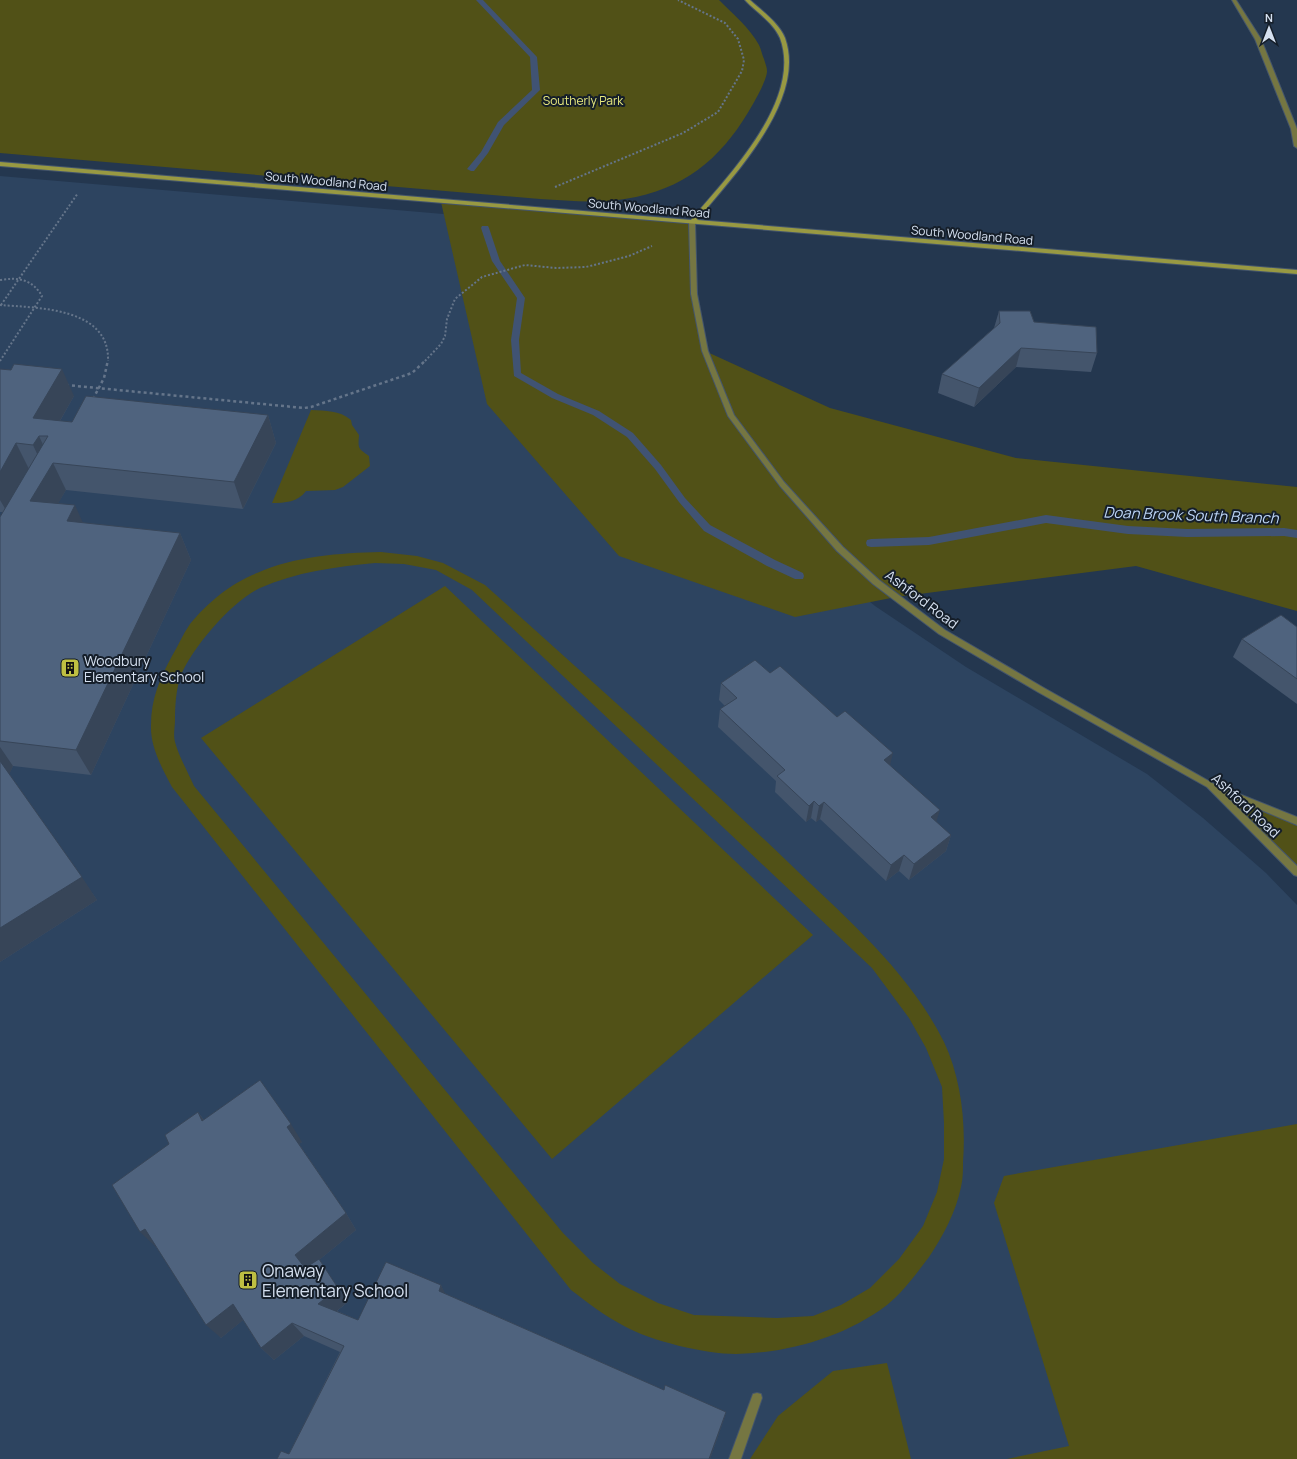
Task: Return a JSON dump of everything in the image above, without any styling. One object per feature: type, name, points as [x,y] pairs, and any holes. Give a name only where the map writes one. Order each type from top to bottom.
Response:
[{"type":"street","points":[[692,222],[756,142],[773,115],[784,84],[788,60],[782,38],[764,15],[747,0]]},
{"type":"street","points":[[1234,0],[1258,39],[1294,129],[1297,146]]},
{"type":"street","name":"South Woodland Road","points":[[0,164],[525,209],[1297,272]]},
{"type":"street","name":"Ashford Road","points":[[692,222],[694,294],[705,351],[731,416],[782,484],[840,549],[876,582],[942,632],[1041,690],[1210,785],[1297,872]]},
{"type":"street","points":[[1210,785],[1297,821]]},
{"type":"street","points":[[734,1459],[757,1398]]},
{"type":"path","points":[[551,189],[683,133],[718,112],[742,71],[744,60],[738,39],[725,23],[678,0]]},
{"type":"path","points":[[81,188],[1,305],[58,311],[79,316],[97,329],[108,349],[109,361],[105,379],[93,401]]},
{"type":"path","points":[[62,384],[304,408],[311,407],[412,373],[433,354],[441,344],[445,336],[447,319],[452,303],[482,277],[525,265],[556,268],[586,267],[629,256],[652,246]]},
{"type":"path","points":[[0,280],[11,278],[27,280],[37,287],[42,296],[0,361]]},
{"type":"shaded area","points":[[0,176],[641,231],[679,320],[858,592],[875,606],[966,667],[1147,774],[1203,818],[1266,873],[1297,905],[1297,1459],[0,1459]]},
{"type":"green space","name":"Southerly Park","points":[[0,0],[719,0],[751,33],[759,45],[767,71],[762,88],[743,121],[719,151],[705,164],[691,175],[656,192],[612,201],[564,201],[0,153]]},
{"type":"green space","points":[[441,202],[692,222],[694,294],[705,351],[830,408],[1016,458],[1297,487],[1297,611],[1136,566],[896,597],[795,617],[619,556],[487,404]]},
{"type":"green space","points":[[311,410],[342,414],[351,420],[352,425],[359,435],[360,448],[369,456],[370,466],[343,487],[335,490],[306,491],[295,500],[272,503]]},
{"type":"green space","points":[[381,552],[417,556],[443,563],[485,585],[752,828],[853,924],[894,968],[929,1016],[950,1056],[955,1070],[961,1100],[964,1131],[962,1184],[952,1215],[929,1257],[899,1294],[887,1305],[871,1316],[853,1326],[815,1341],[776,1350],[736,1354],[709,1352],[678,1346],[635,1332],[610,1318],[577,1295],[571,1290],[172,787],[161,765],[152,741],[151,715],[154,698],[160,681],[190,624],[220,594],[247,577],[272,567],[302,559],[318,556]],"holes":[[[375,563],[404,564],[436,570],[472,590],[872,968],[909,1018],[926,1048],[942,1087],[944,1159],[937,1192],[923,1226],[899,1259],[870,1288],[841,1305],[813,1316],[777,1318],[694,1315],[658,1303],[620,1284],[593,1263],[563,1233],[194,786],[174,739],[178,686],[181,675],[194,651],[214,626],[249,594],[274,582],[331,568]]]},
{"type":"green space","points":[[445,586],[813,935],[552,1159],[201,738]]},
{"type":"green space","points":[[1210,785],[1297,821],[1297,872]]},
{"type":"green space","points":[[1297,1124],[1297,1459],[1007,1459],[1069,1446],[994,1203],[1004,1176]]},
{"type":"green space","points":[[887,1363],[911,1459],[750,1459],[778,1416],[833,1371]]},
{"type":"building","points":[[999,311],[1030,311],[1034,322],[1096,327],[1097,353],[1021,348],[979,388],[942,374],[1000,323]]},
{"type":"building","points":[[14,364],[62,369],[33,418],[72,422],[86,396],[268,415],[234,482],[53,463],[30,501],[75,505],[67,521],[180,533],[76,750],[0,741],[0,517],[48,436],[39,436],[33,445],[16,443],[0,472],[0,369],[11,370]]},
{"type":"building","points":[[1281,615],[1297,627],[1297,679],[1242,639]]},
{"type":"building","points":[[755,660],[770,673],[780,666],[837,717],[845,711],[893,753],[884,760],[940,810],[931,817],[951,835],[914,864],[904,855],[891,865],[824,802],[819,806],[814,801],[809,806],[777,776],[785,770],[720,709],[737,698],[721,683]]},
{"type":"building","points":[[0,761],[82,877],[0,928]]},
{"type":"building","name":"Onaway Elementary School","points":[[260,1080],[291,1124],[287,1127],[346,1213],[295,1255],[305,1268],[319,1259],[338,1288],[318,1304],[358,1320],[386,1262],[441,1285],[439,1291],[664,1390],[665,1385],[726,1412],[709,1459],[277,1459],[281,1451],[289,1454],[344,1346],[292,1323],[261,1348],[233,1304],[206,1325],[145,1229],[140,1232],[112,1185],[169,1144],[165,1135],[198,1112],[202,1121]]},
{"type":"waterway","name":"Doan Brook South Branch","points":[[471,169],[484,153],[501,124],[536,90],[533,57],[479,0]]},
{"type":"waterway","name":"Doan Brook South Branch","points":[[485,228],[496,261],[521,298],[515,340],[517,374],[555,396],[596,413],[630,435],[658,467],[682,500],[707,528],[771,563],[799,576]]},
{"type":"waterway","name":"Doan Brook South Branch","points":[[871,543],[929,541],[1046,519],[1128,530],[1187,533],[1284,532],[1297,534]]},
{"type":"place","name":"Woodbury Elementary School","points":[[70,668]]},
{"type":"place","name":"Onaway Elementary School","points":[[248,1280]]}]
